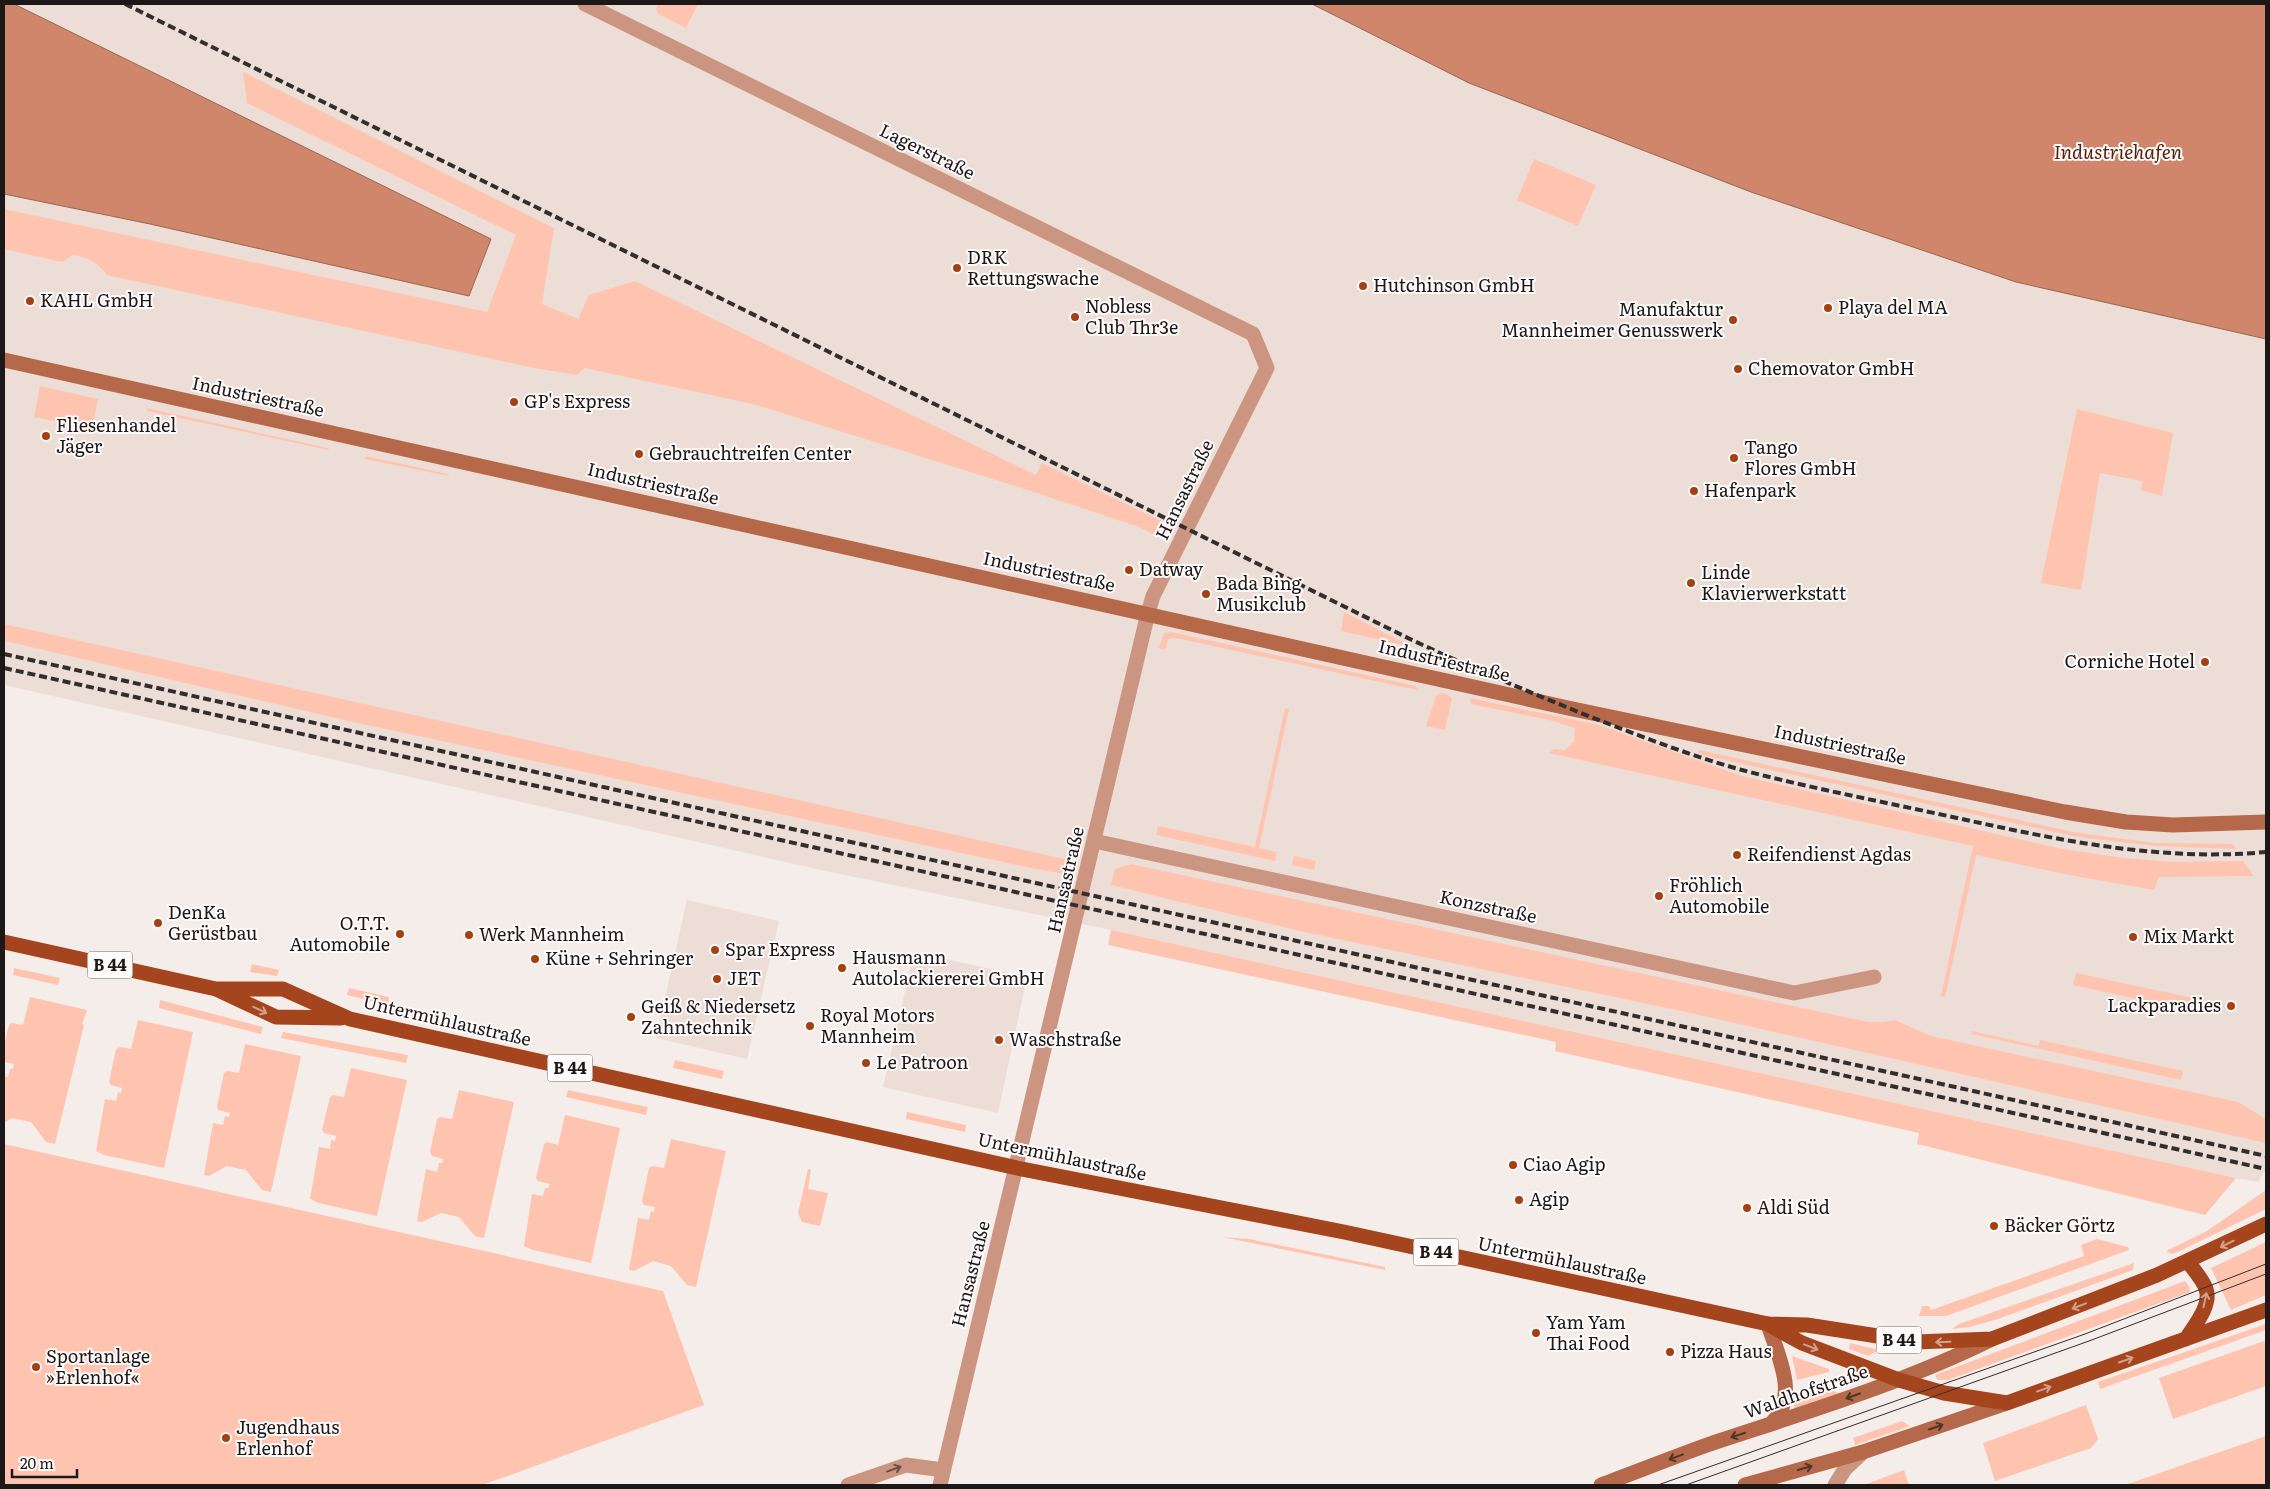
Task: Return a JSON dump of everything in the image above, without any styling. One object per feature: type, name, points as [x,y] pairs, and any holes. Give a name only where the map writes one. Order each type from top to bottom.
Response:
[{"type":"main road","name":"Untermühlaustraße","points":[[4,942],[216,989],[283,989],[350,1019]]},
{"type":"main road","name":"Untermühlaustraße","points":[[216,989],[276,1017],[350,1019],[1017,1168],[1344,1232],[1768,1324],[1807,1324],[1916,1342],[1992,1339]]},
{"type":"main road","name":"B 44","points":[[2188,1262],[2266,1224]]},
{"type":"main road","name":"Waldhofstraße","points":[[1992,1339],[2188,1262]]},
{"type":"main road","points":[[2186,1339],[2200,1318],[2208,1297],[2206,1288],[2188,1262]]},
{"type":"main road","name":"B 44","points":[[2007,1403],[2266,1310]]},
{"type":"main road","name":"Untermühlaustraße","points":[[1768,1324],[1802,1343],[1899,1380],[1944,1393],[2007,1403]]},
{"type":"street","name":"Lagerstraße","points":[[585,4],[1254,334]]},
{"type":"street","name":"Hansastraße","points":[[942,1478],[1148,613],[1153,596],[1267,368],[1254,334]]},
{"type":"street","name":"Industriestraße","points":[[4,360],[1148,613],[1577,710],[2065,812],[2126,822],[2173,825],[2266,822]]},
{"type":"street","name":"Konzstraße","points":[[1094,841],[1794,993],[1874,977]]},
{"type":"street","points":[[1768,1324],[1787,1388],[1784,1405],[1771,1424]]},
{"type":"street","name":"Waldhofstraße","points":[[1601,1485],[1899,1380],[1992,1339]]},
{"type":"street","points":[[1755,1484],[1863,1452],[2007,1403]]},
{"type":"street","points":[[1835,1485],[1845,1469],[1863,1452]]},
{"type":"street","points":[[848,1485],[906,1465],[942,1478]]},
{"type":"street","points":[[1624,1485],[1648,1467]]},
{"type":"shaded area","points":[[14,4],[1312,4],[1469,83],[2016,282],[2266,339],[2266,1169],[2258,1182],[2236,1178],[1111,930],[821,870],[4,685],[4,194],[150,224],[491,239]]},
{"type":"shaded area","points":[[658,4],[698,4],[686,28],[658,14],[656,8]]},
{"type":"shaded area","points":[[243,72],[554,228],[542,304],[578,319],[589,295],[635,281],[1036,475],[1042,463],[1163,522],[1157,536],[1139,527],[1015,486],[753,404],[584,368],[577,375],[534,368],[107,275],[96,264],[79,256],[73,255],[62,262],[4,249],[4,209],[487,312],[516,235],[247,103]]},
{"type":"shaded area","points":[[1534,159],[1596,185],[1578,226],[1517,200]]},
{"type":"shaded area","points":[[40,386],[98,399],[92,429],[34,417]]},
{"type":"shaded area","points":[[147,408],[328,448],[329,450],[147,411]]},
{"type":"shaded area","points":[[2077,409],[2173,433],[2162,496],[2141,490],[2142,481],[2100,473],[2081,590],[2041,583]]},
{"type":"shaded area","points":[[366,456],[448,474],[449,476],[365,459]]},
{"type":"shaded area","points":[[1344,612],[1406,644],[1408,646],[1341,631]]},
{"type":"shaded area","points":[[4,624],[1069,860],[1066,874],[353,722],[5,641]]},
{"type":"shaded area","points":[[1171,632],[1416,686],[1417,690],[1176,638],[1168,639],[1166,648],[1162,650],[1159,648],[1164,633]]},
{"type":"shaded area","points":[[1440,693],[1452,698],[1445,730],[1426,726],[1436,696]]},
{"type":"shaded area","points":[[1470,698],[1599,725],[1742,776],[2063,849],[2124,858],[2174,862],[2243,861],[2254,876],[2159,877],[2154,890],[2064,874],[1976,855],[1945,997],[1941,996],[1973,846],[1549,753],[1554,749],[1565,750],[1574,742],[1575,728],[1549,720],[1471,704]]},
{"type":"shaded area","points":[[1285,708],[1289,709],[1259,848],[1277,852],[1275,861],[1156,835],[1158,826],[1255,847]]},
{"type":"shaded area","points":[[1699,750],[2078,833],[2156,843],[2233,844],[2236,849],[2156,846],[2078,837],[1702,755],[1698,752]]},
{"type":"shaded area","points":[[1294,856],[1316,861],[1314,870],[1292,865]]},
{"type":"shaded area","points":[[1131,864],[1868,1022],[1895,1020],[1931,1036],[2238,1102],[2266,1119],[2266,1143],[1686,1012],[1300,931],[1111,885],[1115,869]]},
{"type":"shaded area","name":"JET","points":[[687,900],[779,921],[747,1059],[656,1038]]},
{"type":"shaded area","points":[[1111,930],[2236,1178],[2205,1215],[1917,1144],[1919,1133],[1555,1051],[1556,1042],[1108,945]]},
{"type":"shaded area","points":[[914,952],[1027,977],[998,1113],[883,1087]]},
{"type":"shaded area","points":[[252,964],[279,970],[277,976],[250,972]]},
{"type":"shaded area","points":[[14,968],[60,978],[58,985],[13,975]]},
{"type":"shaded area","points":[[2076,973],[2198,999],[2196,1012],[2073,985]]},
{"type":"shaded area","points":[[349,988],[389,997],[388,1005],[347,995]]},
{"type":"shaded area","points":[[30,997],[87,1010],[82,1024],[84,1025],[55,1144],[46,1142],[31,1122],[12,1118],[4,1123],[4,1076],[8,1077],[10,1069],[13,1069],[14,1064],[4,1062],[4,1046],[9,1025],[12,1023],[23,1025]]},
{"type":"shaded area","points":[[160,1000],[263,1027],[261,1034],[159,1008]]},
{"type":"shaded area","points":[[138,1020],[193,1032],[164,1168],[104,1155],[96,1151],[105,1099],[116,1101],[118,1092],[121,1093],[122,1088],[111,1085],[109,1082],[116,1049],[120,1047],[131,1049]]},
{"type":"shaded area","points":[[1972,1031],[2039,1046],[2040,1040],[2183,1071],[2181,1080],[1971,1034]]},
{"type":"shaded area","points":[[283,1032],[408,1055],[406,1063],[281,1038]]},
{"type":"shaded area","points":[[245,1044],[301,1056],[271,1192],[262,1190],[246,1170],[227,1166],[209,1176],[204,1175],[213,1123],[223,1125],[225,1116],[229,1117],[230,1113],[218,1110],[217,1106],[224,1073],[227,1071],[239,1073]]},
{"type":"shaded area","points":[[675,1060],[724,1071],[722,1079],[673,1068]]},
{"type":"shaded area","points":[[351,1068],[407,1080],[377,1216],[319,1203],[310,1199],[319,1147],[330,1149],[331,1140],[335,1141],[336,1136],[324,1133],[322,1130],[330,1097],[333,1095],[344,1097]]},
{"type":"shaded area","points":[[459,1090],[514,1102],[484,1238],[475,1236],[459,1217],[441,1213],[422,1222],[417,1221],[426,1169],[437,1172],[439,1163],[442,1163],[443,1159],[432,1156],[430,1152],[437,1119],[440,1117],[452,1119]]},
{"type":"shaded area","points":[[568,1090],[648,1107],[646,1115],[566,1097]]},
{"type":"shaded area","points":[[907,1112],[966,1125],[965,1132],[906,1119]]},
{"type":"shaded area","points":[[565,1115],[620,1128],[591,1263],[533,1250],[524,1246],[532,1194],[543,1196],[545,1188],[548,1188],[550,1184],[538,1181],[536,1178],[544,1144],[547,1142],[558,1145]]},
{"type":"shaded area","points":[[671,1139],[726,1151],[696,1287],[687,1285],[671,1266],[653,1261],[634,1271],[629,1270],[638,1218],[649,1220],[651,1211],[654,1212],[655,1207],[644,1205],[642,1201],[649,1168],[652,1166],[664,1168]]},
{"type":"shaded area","points":[[4,1144],[663,1291],[704,1405],[482,1485],[4,1485]]},
{"type":"shaded area","points":[[808,1169],[811,1170],[808,1189],[828,1193],[820,1226],[802,1222],[798,1213]]},
{"type":"shaded area","points":[[2266,1190],[2266,1209],[2180,1251],[2172,1254],[2166,1251],[2207,1231]]},
{"type":"shaded area","points":[[1222,1237],[1249,1239],[1385,1267],[1385,1270]]},
{"type":"shaded area","points":[[2097,1239],[2128,1247],[2129,1250],[1946,1316],[1919,1316],[1922,1306],[1929,1306],[1931,1310],[2084,1256],[2081,1245]]},
{"type":"shaded area","points":[[2266,1242],[2266,1295],[2231,1310],[2211,1268]]},
{"type":"shaded area","points":[[2134,1263],[2133,1270],[1998,1319],[1970,1327],[1952,1329],[1959,1324]]},
{"type":"shaded area","points":[[2185,1281],[2189,1286],[2190,1292],[1948,1380],[1938,1380],[1935,1375]]},
{"type":"shaded area","points":[[2266,1324],[2266,1330],[2100,1389],[2098,1382]]},
{"type":"shaded area","points":[[2264,1341],[2266,1347],[2266,1386],[2173,1419],[2159,1378]]},
{"type":"shaded area","points":[[1850,1343],[1880,1350],[1868,1356],[1849,1349]]},
{"type":"shaded area","points":[[1792,1356],[1829,1369],[1829,1372],[1797,1380]]},
{"type":"shaded area","points":[[1832,1390],[1840,1394],[1796,1409],[1794,1408],[1794,1404]]},
{"type":"shaded area","points":[[2086,1405],[2098,1439],[2091,1448],[1995,1481],[1983,1443]]},
{"type":"shaded area","points":[[1902,1421],[1910,1426],[1855,1445],[1853,1438]]},
{"type":"shaded area","points":[[2266,1436],[2266,1485],[2125,1485]]},
{"type":"shaded area","points":[[1904,1470],[1909,1485],[1864,1485]]},
{"type":"water","points":[[4,4],[14,4],[491,239],[469,296],[150,224],[4,194]]},
{"type":"water","name":"Industriehafen","points":[[1312,4],[2266,4],[2266,339],[2016,282],[1751,192],[1469,83]]},
{"type":"tram line","points":[[1658,1485],[2085,1334],[2266,1264]]},
{"type":"tram line","points":[[1686,1485],[2089,1341],[2266,1274]]},
{"type":"railway","points":[[125,4],[1410,639],[1499,679],[1591,717],[1685,752],[1742,770],[1819,789],[2027,833],[2146,851],[2186,854],[2266,852]]},
{"type":"railway","points":[[4,654],[2266,1156]]},
{"type":"railway","points":[[4,668],[2266,1169]]},
{"type":"place","name":"DRK Rettungswache","points":[[957,268]]},
{"type":"place","name":"Hutchinson GmbH","points":[[1363,286]]},
{"type":"place","name":"KAHL GmbH","points":[[30,301]]},
{"type":"place","name":"Playa del MA","points":[[1828,308]]},
{"type":"place","name":"Nobless Club Thr3e","points":[[1075,317]]},
{"type":"place","name":"Manufaktur Mannheimer Genusswerk","points":[[1733,320]]},
{"type":"place","name":"Chemovator GmbH","points":[[1738,369]]},
{"type":"place","name":"GP's Express","points":[[514,402]]},
{"type":"place","name":"Fliesenhandel Jäger","points":[[46,436]]},
{"type":"place","name":"Gebrauchtreifen Center","points":[[639,454]]},
{"type":"place","name":"Tango Flores GmbH","points":[[1734,458]]},
{"type":"place","name":"Hafenpark","points":[[1694,491]]},
{"type":"place","name":"Datway","points":[[1129,570]]},
{"type":"place","name":"Linde Klavierwerkstatt","points":[[1691,583]]},
{"type":"place","name":"Bada Bing Musikclub","points":[[1206,594]]},
{"type":"place","name":"Corniche Hotel","points":[[2205,662]]},
{"type":"place","name":"Reifendienst Agdas","points":[[1737,855]]},
{"type":"place","name":"Fröhlich Automobile","points":[[1659,896]]},
{"type":"place","name":"DenKa Gerüstbau","points":[[158,923]]},
{"type":"place","name":"O.T.T. Automobile","points":[[400,934]]},
{"type":"place","name":"Werk Mannheim","points":[[469,935]]},
{"type":"place","name":"Mix Markt","points":[[2133,937]]},
{"type":"place","name":"Spar Express","points":[[715,950]]},
{"type":"place","name":"Küne + Sehringer","points":[[535,959]]},
{"type":"place","name":"Hausmann Autolackiererei GmbH","points":[[842,968]]},
{"type":"place","name":"JET","points":[[717,979]]},
{"type":"place","name":"Lackparadies","points":[[2231,1006]]},
{"type":"place","name":"Geiß & Niedersetz Zahntechnik","points":[[631,1017]]},
{"type":"place","name":"Royal Motors Mannheim","points":[[810,1026]]},
{"type":"place","name":"Waschstraße","points":[[999,1040]]},
{"type":"place","name":"Le Patroon","points":[[866,1063]]},
{"type":"place","name":"Ciao Agip","points":[[1513,1165]]},
{"type":"place","name":"Agip","points":[[1519,1200]]},
{"type":"place","name":"Aldi Süd","points":[[1747,1208]]},
{"type":"place","name":"Bäcker Görtz","points":[[1994,1226]]},
{"type":"place","name":"Yam Yam Thai Food","points":[[1536,1333]]},
{"type":"place","name":"Pizza Haus","points":[[1670,1352]]},
{"type":"place","name":"Sportanlage »Erlenhof«","points":[[36,1367]]},
{"type":"place","name":"Jugendhaus Erlenhof","points":[[226,1438]]}]
